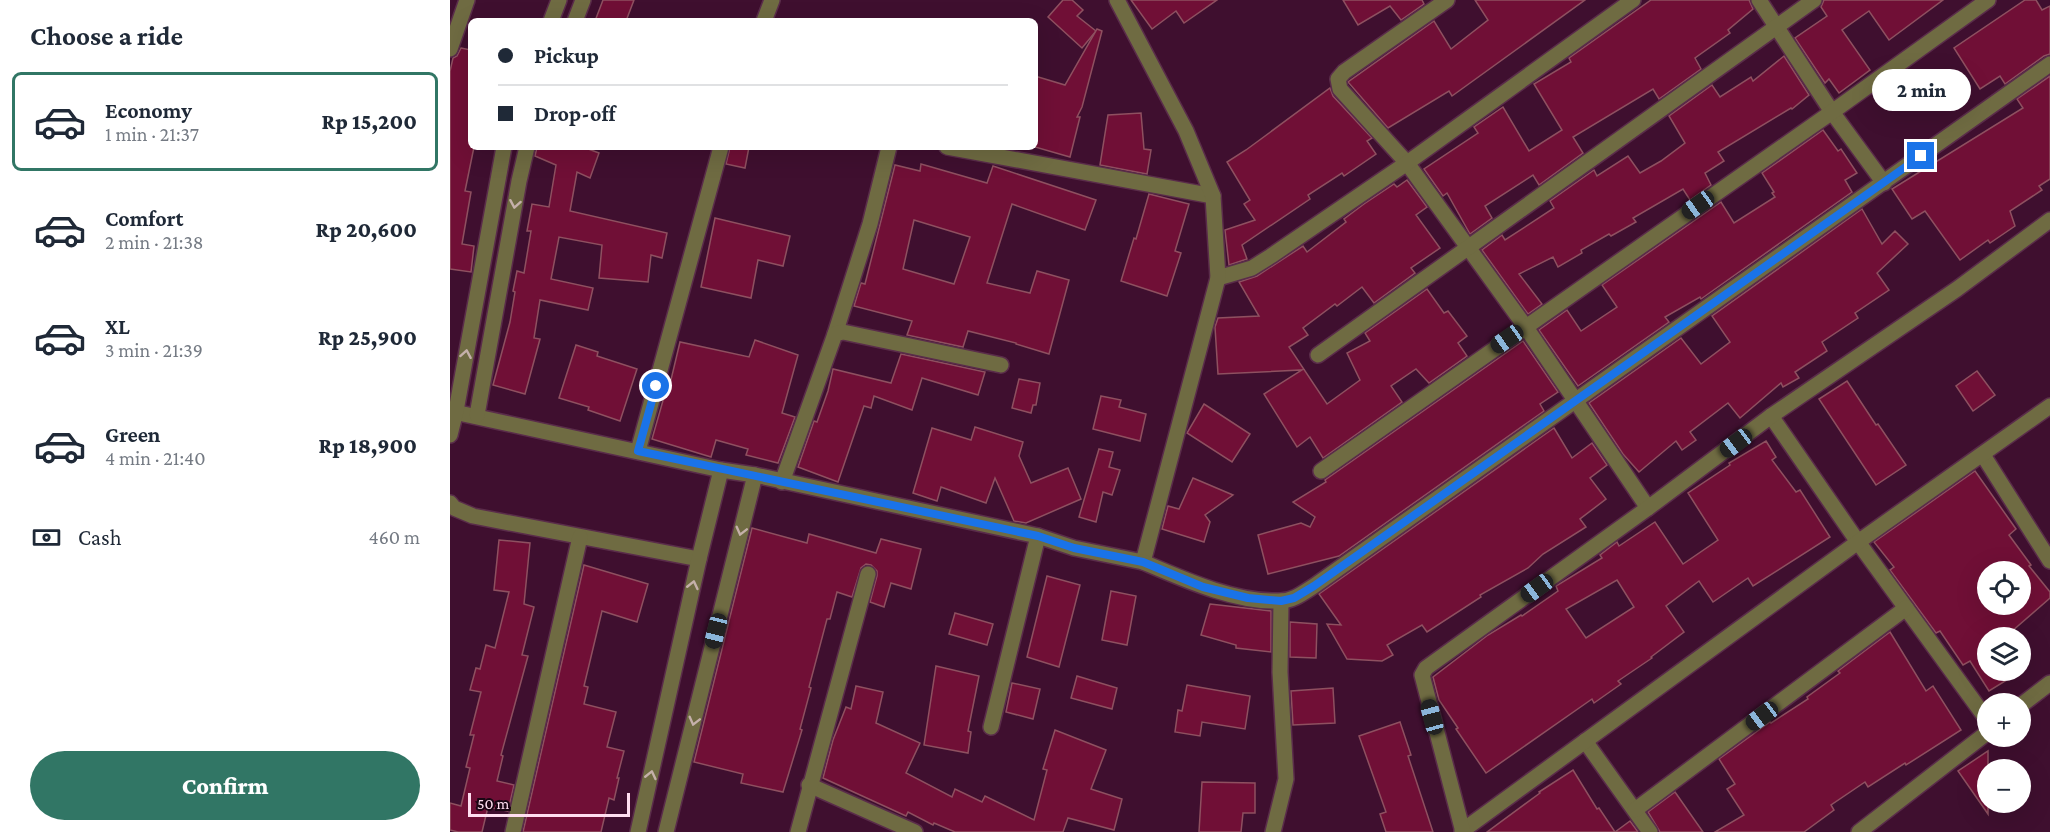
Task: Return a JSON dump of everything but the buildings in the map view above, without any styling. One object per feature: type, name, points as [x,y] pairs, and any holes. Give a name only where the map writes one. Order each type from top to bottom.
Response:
[{"type":"street","points":[[450,50],[467,0]]},
{"type":"street","points":[[552,18],[559,0]]},
{"type":"street","points":[[576,18],[584,0]]},
{"type":"street","points":[[765,18],[772,0]]},
{"type":"street","points":[[1117,0],[1186,131],[1213,196],[1218,278],[1143,562]]},
{"type":"street","points":[[1447,0],[1338,79],[1340,89],[1407,163],[1525,326],[1648,508]]},
{"type":"street","points":[[1218,278],[1252,268],[1271,256],[1407,163],[1633,0]]},
{"type":"street","points":[[1759,0],[1832,111],[1884,183]]},
{"type":"street","points":[[1318,354],[1814,0]]},
{"type":"street","points":[[1320,471],[1988,0]]},
{"type":"street","points":[[453,411],[1038,536],[1074,548],[1143,562],[1203,587],[1248,598],[1281,601],[1294,598],[1314,586],[2050,64]]},
{"type":"street","points":[[450,435],[503,150]]},
{"type":"street","points":[[477,415],[526,150]]},
{"type":"street","points":[[638,451],[720,150]]},
{"type":"street","points":[[782,482],[836,334],[870,224],[888,150]]},
{"type":"street","points":[[962,150],[1213,196]]},
{"type":"street","points":[[2050,220],[1957,289],[1771,416],[1426,668],[1422,675],[1463,832],[1858,542],[2050,406]]},
{"type":"street","points":[[836,334],[843,332],[1001,364]]},
{"type":"street","points":[[1771,416],[1858,542],[1977,706]]},
{"type":"street","points":[[1983,455],[2050,561]]},
{"type":"street","points":[[638,832],[721,470]]},
{"type":"street","points":[[666,832],[755,475]]},
{"type":"street","points":[[450,503],[454,508],[473,516],[699,559]]},
{"type":"street","points":[[992,727],[1038,536]]},
{"type":"street","points":[[513,832],[580,537]]},
{"type":"street","points":[[798,832],[868,574]]},
{"type":"street","points":[[1273,832],[1286,779],[1280,672],[1281,601]]},
{"type":"street","points":[[1635,810],[1906,608]]},
{"type":"street","points":[[2031,698],[2050,683]]},
{"type":"street","points":[[1585,741],[1650,832]]},
{"type":"street","points":[[1859,832],[1977,741]]},
{"type":"street","points":[[809,785],[915,832]]},
{"type":"route","points":[[656,386],[638,451],[1038,536],[1074,548],[1143,562],[1203,587],[1248,598],[1281,601],[1294,598],[1314,586],[1921,156]]}]
